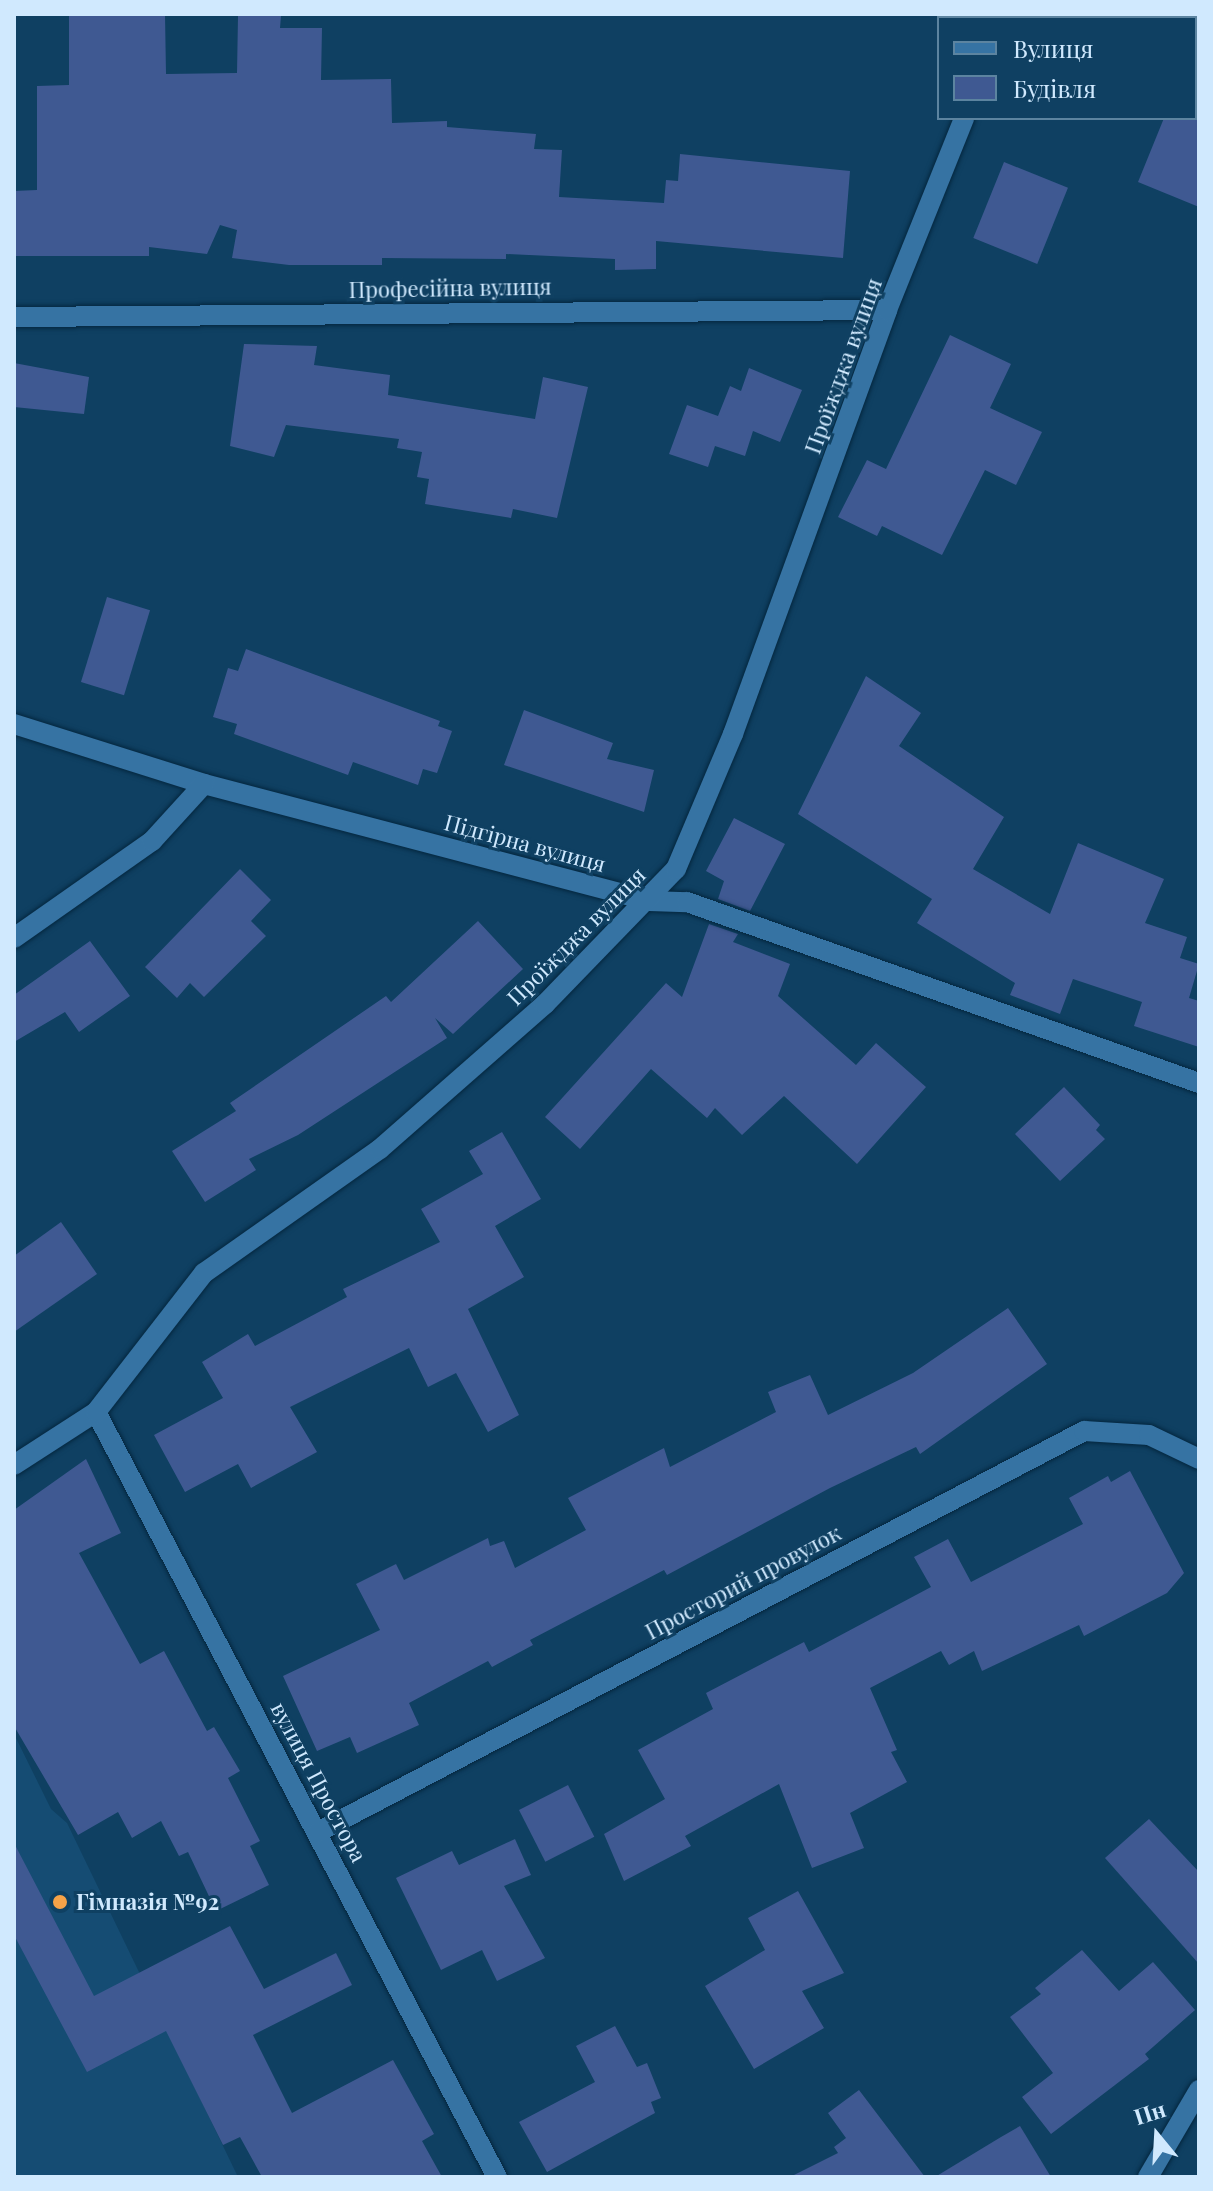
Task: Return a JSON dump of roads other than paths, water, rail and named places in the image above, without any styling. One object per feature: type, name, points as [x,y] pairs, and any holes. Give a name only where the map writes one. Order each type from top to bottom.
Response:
[{"type":"street","name":"Проїжджа вулиця","points":[[14,1465],[96,1412],[204,1273],[380,1149],[545,1004],[649,901],[676,869],[733,734],[887,310],[963,120]]},
{"type":"street","name":"Професійна вулиця","points":[[14,317],[887,310]]},
{"type":"street","name":"Підгірна вулиця","points":[[14,724],[204,784],[649,901],[687,902],[1199,1083]]},
{"type":"street","points":[[14,938],[152,841],[204,784]]},
{"type":"street","name":"вулиця Простора","points":[[96,1412],[497,2177]]},
{"type":"street","name":"Просторий провулок","points":[[318,1832],[1084,1431],[1149,1435],[1199,1459]]},
{"type":"street","points":[[1148,2177],[1199,2090]]},
{"type":"place","name":"Гімназія №92","points":[[60,1902]]}]
